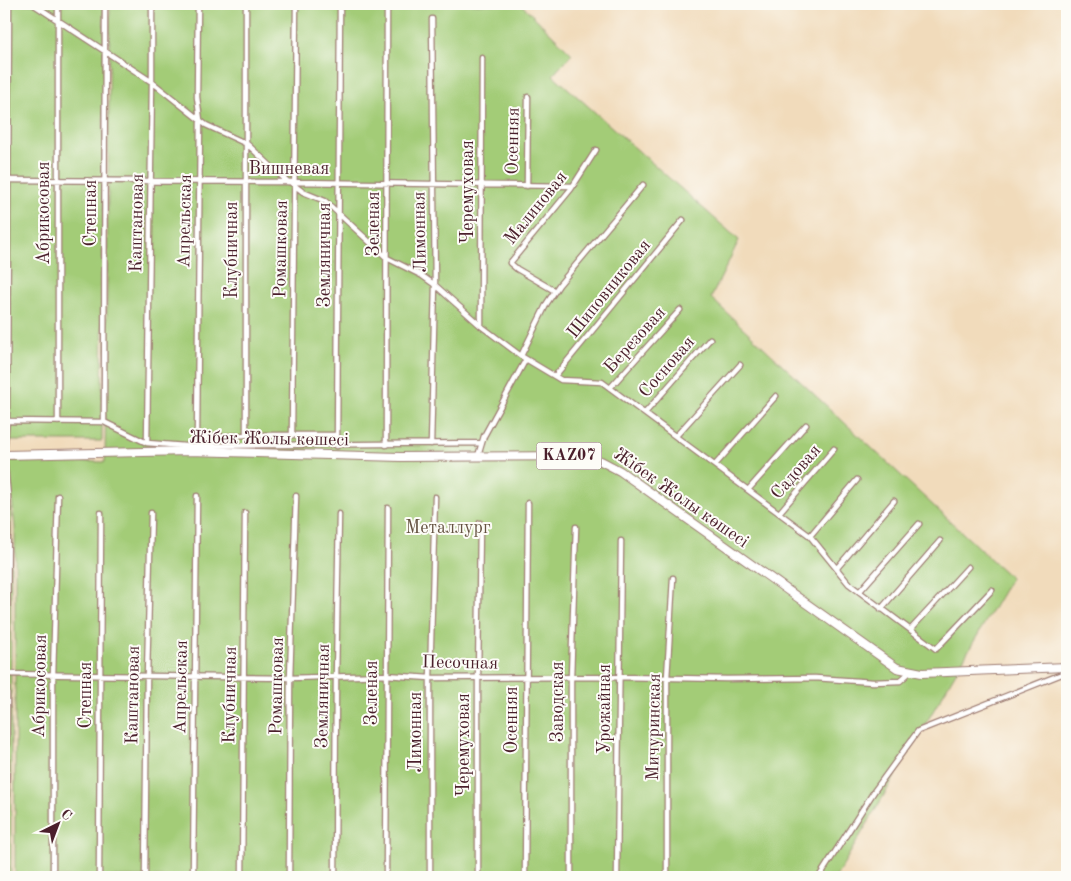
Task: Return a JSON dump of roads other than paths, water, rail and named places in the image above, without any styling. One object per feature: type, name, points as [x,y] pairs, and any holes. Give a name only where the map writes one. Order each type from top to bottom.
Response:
[{"type":"highway","name":"Жібек Жолы көшесі","points":[[4,455],[189,451],[391,456],[583,456],[601,461],[620,471],[897,668],[922,673],[1067,667]]},
{"type":"street","points":[[6,877],[5,674],[8,496],[4,455],[8,4]]},
{"type":"street","points":[[33,4],[152,82],[206,126],[247,144],[292,183],[325,201],[387,258],[421,275],[435,285],[481,326],[521,356],[561,380],[602,382],[810,536],[849,584],[881,609],[912,629],[936,649],[992,590]]},
{"type":"street","name":"Абрикосовая","points":[[58,4],[58,422]]},
{"type":"street","name":"Степная","points":[[104,4],[104,422]]},
{"type":"street","name":"Каштановая","points":[[147,442],[152,4]]},
{"type":"street","name":"Апрельская","points":[[198,4],[197,97],[200,120],[197,438],[246,436]]},
{"type":"street","name":"Клубничная","points":[[246,4],[246,436]]},
{"type":"street","name":"Ромашковая","points":[[292,435],[292,183],[296,4]]},
{"type":"street","name":"Земляничная","points":[[337,446],[340,4]]},
{"type":"street","name":"Зеленая","points":[[386,445],[387,4]]},
{"type":"street","name":"Лимонная","points":[[431,444],[435,285],[432,19]]},
{"type":"street","name":"Черемуховая","points":[[481,326],[482,58]]},
{"type":"street","name":"Осенняя","points":[[527,186],[528,97]]},
{"type":"street","name":"Малиновая","points":[[555,291],[510,263],[573,186],[596,150]]},
{"type":"street","name":"Вишневая","points":[[6,180],[573,186]]},
{"type":"street","points":[[521,356],[533,328],[555,291],[643,185]]},
{"type":"street","name":"Шиповниковая","points":[[555,376],[683,220]]},
{"type":"street","name":"Березовая","points":[[610,388],[680,310]]},
{"type":"street","name":"Сосновая","points":[[645,413],[710,339]]},
{"type":"street","points":[[478,457],[484,436],[526,359]]},
{"type":"street","points":[[676,436],[740,365]]},
{"type":"street","points":[[715,465],[776,396]]},
{"type":"street","points":[[5,421],[104,422],[147,442],[184,446],[482,444]]},
{"type":"street","points":[[748,490],[806,425]]},
{"type":"street","points":[[246,436],[337,435]]},
{"type":"street","name":"Садовая","points":[[779,513],[834,449]]},
{"type":"street","points":[[810,536],[857,480]]},
{"type":"street","name":"Абрикосовая","points":[[53,877],[53,676],[58,496]]},
{"type":"street","name":"Апрельская","points":[[193,877],[197,496]]},
{"type":"street","name":"Ромашковая","points":[[289,877],[290,678],[296,496]]},
{"type":"street","name":"Лимонная","points":[[430,877],[430,678],[435,497]]},
{"type":"street","points":[[837,568],[894,501]]},
{"type":"street","name":"Осенняя","points":[[525,877],[528,503]]},
{"type":"street","name":"Зеленая","points":[[386,877],[388,508]]},
{"type":"street","name":"Степная","points":[[99,877],[101,513]]},
{"type":"street","name":"Каштановая","points":[[145,877],[151,513]]},
{"type":"street","name":"Клубничная","points":[[242,877],[246,513]]},
{"type":"street","name":"Земляничная","points":[[335,877],[339,514]]},
{"type":"street","name":"Черемуховая","points":[[478,877],[480,523]]},
{"type":"street","points":[[860,591],[919,524]]},
{"type":"street","name":"Заводская","points":[[571,877],[571,678],[576,527]]},
{"type":"street","name":"Урожайная","points":[[618,877],[618,677],[621,541]]},
{"type":"street","points":[[881,609],[940,541]]},
{"type":"street","points":[[912,629],[968,567]]},
{"type":"street","name":"Мичуринская","points":[[667,877],[667,678],[673,578]]},
{"type":"street","name":"Песочная","points":[[5,674],[290,678],[386,675],[430,678],[618,677],[727,680],[815,678],[874,682],[900,681],[910,672]]},
{"type":"street","points":[[818,877],[875,790],[918,731],[1067,672]]},
{"type":"park label","name":"Металлург","points":[[448,528]]}]
